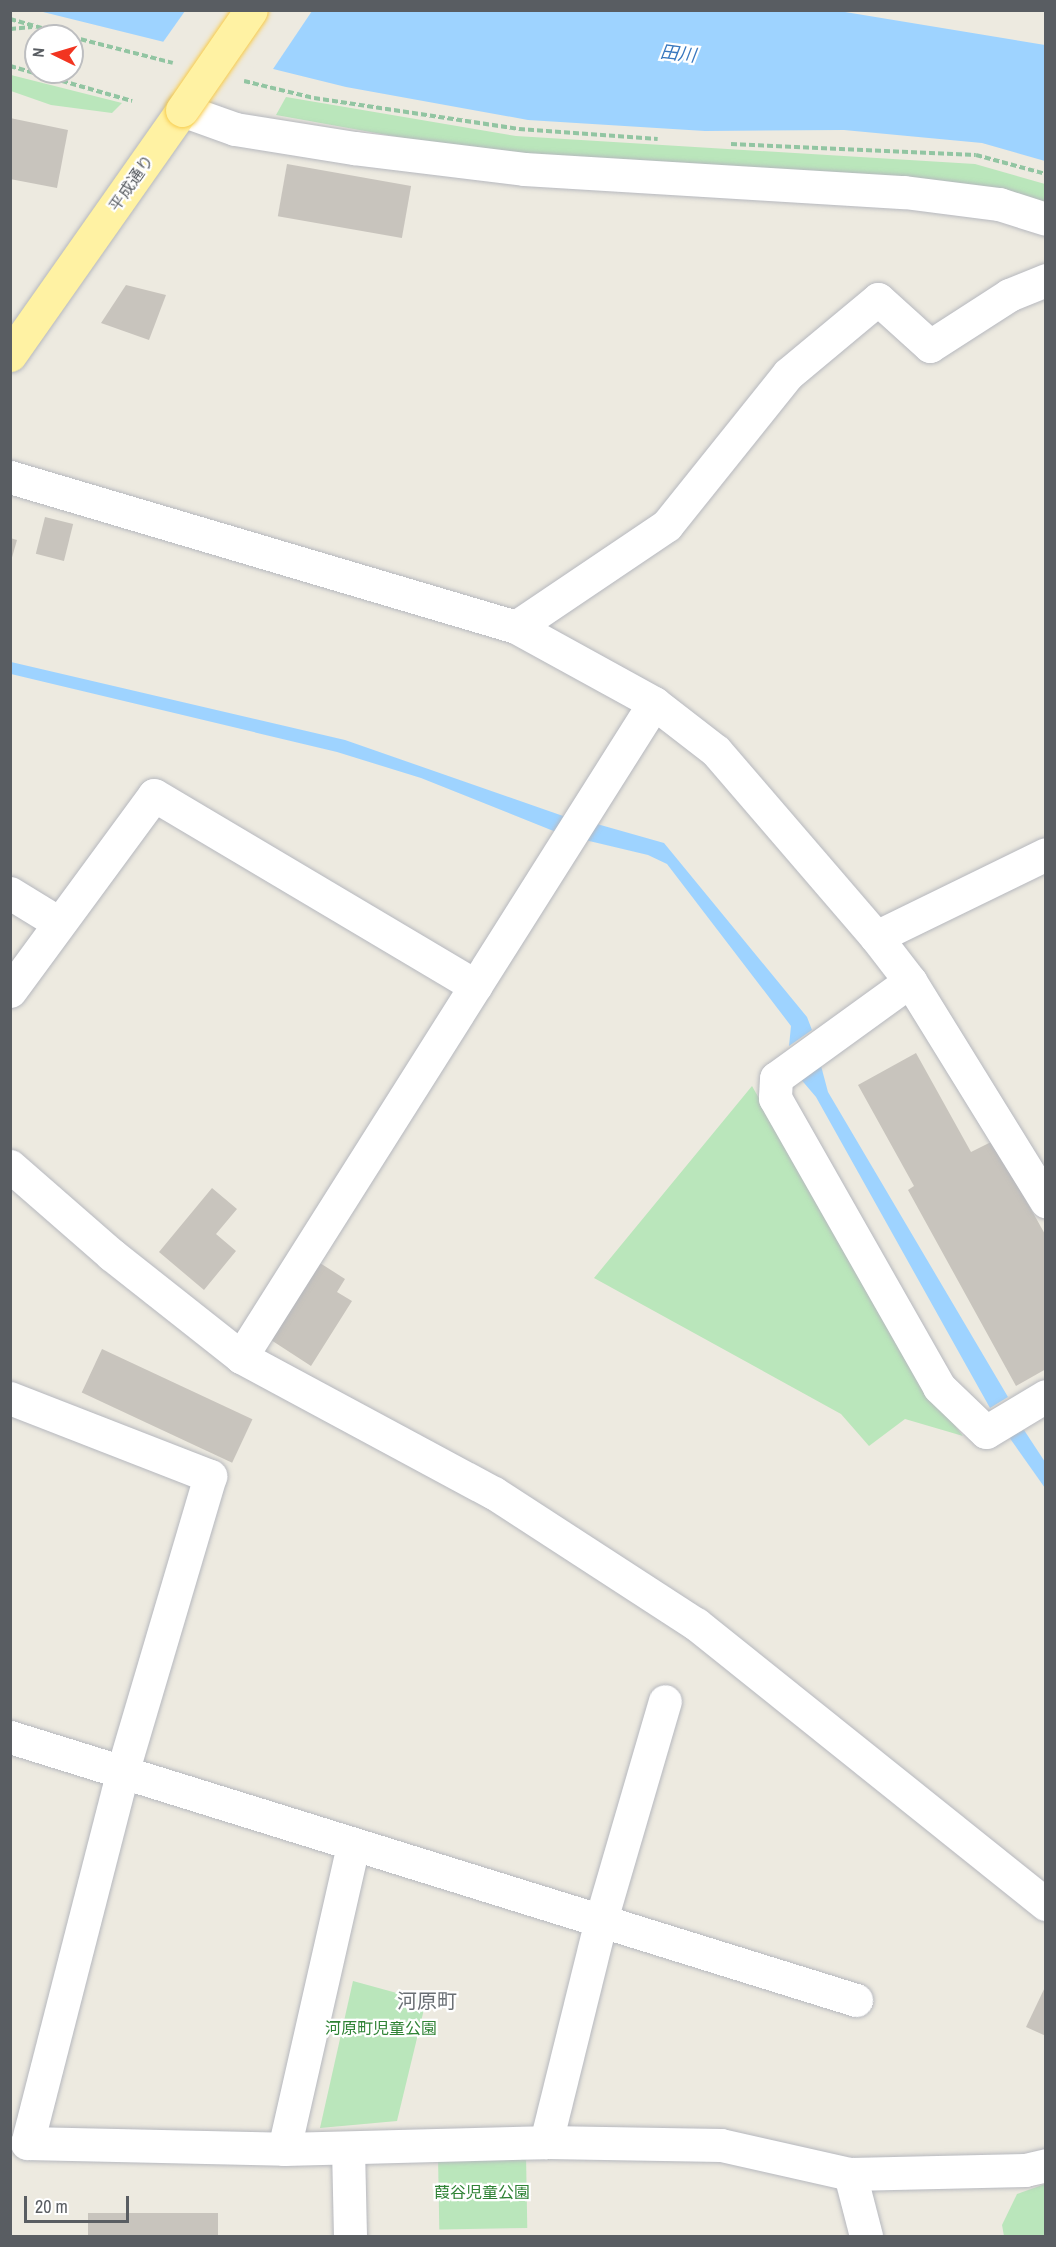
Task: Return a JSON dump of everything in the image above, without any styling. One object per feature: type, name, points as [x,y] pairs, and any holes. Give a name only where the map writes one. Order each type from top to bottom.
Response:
[{"type":"main road","name":"平成通り","points":[[10,355],[251,10]]},
{"type":"street","points":[[182,110],[235,129],[354,148],[524,169],[904,192],[999,204],[1046,219]]},
{"type":"street","points":[[516,627],[667,525],[788,374],[878,299],[930,346],[1009,295],[1046,280]]},
{"type":"street","points":[[10,477],[516,627],[654,703],[716,751],[876,937],[910,981],[1046,1201]]},
{"type":"street","points":[[241,1357],[654,703]]},
{"type":"street","points":[[10,991],[154,795],[476,986]]},
{"type":"street","points":[[876,937],[1046,855]]},
{"type":"street","points":[[10,893],[59,922]]},
{"type":"street","points":[[910,981],[776,1078],[775,1098],[939,1387],[986,1431],[1046,1396]]},
{"type":"street","points":[[10,1166],[112,1255],[241,1357],[494,1492],[696,1624],[1046,1904]]},
{"type":"street","points":[[10,1398],[210,1476],[122,1774],[27,2143],[284,2150],[546,2142],[721,2145],[850,2174],[1026,2170],[1046,2166]]},
{"type":"street","points":[[546,2142],[600,1923],[665,1701]]},
{"type":"street","points":[[10,1737],[600,1923],[856,2000]]},
{"type":"street","points":[[284,2150],[353,1846]]},
{"type":"street","points":[[348,2148],[350,2236]]},
{"type":"street","points":[[850,2174],[866,2236]]},
{"type":"path","points":[[10,19],[29,24]]},
{"type":"path","points":[[84,39],[183,65]]},
{"type":"path","points":[[10,66],[132,101]]},
{"type":"path","points":[[240,80],[314,98],[519,129],[670,140]]},
{"type":"path","points":[[728,144],[976,155],[1046,174]]},
{"type":"green space","points":[[11,75],[24,78],[24,84],[47,84],[122,103],[112,113],[51,105],[11,91]]},
{"type":"green space","points":[[286,97],[516,136],[975,164],[1045,184],[1045,202],[592,162],[426,142],[276,115]]},
{"type":"green space","points":[[752,1086],[926,1389],[963,1436],[905,1419],[869,1446],[841,1414],[594,1278]]},
{"type":"green space","name":"河原町児童公園","points":[[353,1981],[426,2001],[397,2121],[320,2128]]},
{"type":"green space","name":"葭谷児童公園","points":[[526,2154],[527,2228],[439,2230],[438,2156]]},
{"type":"green space","points":[[1045,2184],[1045,2236],[1004,2236],[1002,2225],[1017,2194]]},
{"type":"water","name":"田川","points":[[39,11],[839,11],[1045,45],[1045,161],[982,143],[844,130],[705,131],[528,120],[346,87]]},
{"type":"water","points":[[11,662],[345,740],[566,817],[556,832],[421,778],[337,752],[11,674]]},
{"type":"water","points":[[597,824],[664,843],[807,1017],[812,1030],[789,1046],[791,1026],[667,864],[648,855],[585,840]]},
{"type":"water","points":[[820,1062],[828,1092],[1008,1397],[990,1408],[816,1097],[799,1077]]},
{"type":"water","points":[[1024,1430],[1045,1462],[1045,1488],[1009,1437]]},
{"type":"pier","points":[[185,11],[312,11],[271,72],[161,45]]},
{"type":"building","points":[[10,118],[68,130],[57,188],[10,179]]},
{"type":"building","points":[[287,164],[411,186],[402,238],[278,216]]},
{"type":"building","points":[[126,285],[166,295],[149,340],[101,323]]},
{"type":"building","points":[[45,517],[73,524],[64,561],[36,554]]},
{"type":"building","points":[[10,538],[17,540],[11,561],[10,561]]},
{"type":"building","points":[[916,1053],[971,1152],[993,1141],[1046,1236],[1046,1369],[1016,1386],[908,1190],[914,1186],[858,1085]]},
{"type":"building","points":[[212,1188],[237,1209],[216,1234],[236,1251],[204,1290],[159,1252]]},
{"type":"building","points":[[320,1263],[345,1279],[337,1292],[352,1301],[311,1366],[271,1340]]},
{"type":"building","points":[[102,1349],[252,1419],[232,1463],[82,1393]]},
{"type":"building","points":[[1046,1985],[1046,2036],[1026,2027]]},
{"type":"building","points":[[88,2213],[218,2213],[218,2236],[88,2236]]},
{"type":"district","name":"河原町","points":[[427,2000]]}]
